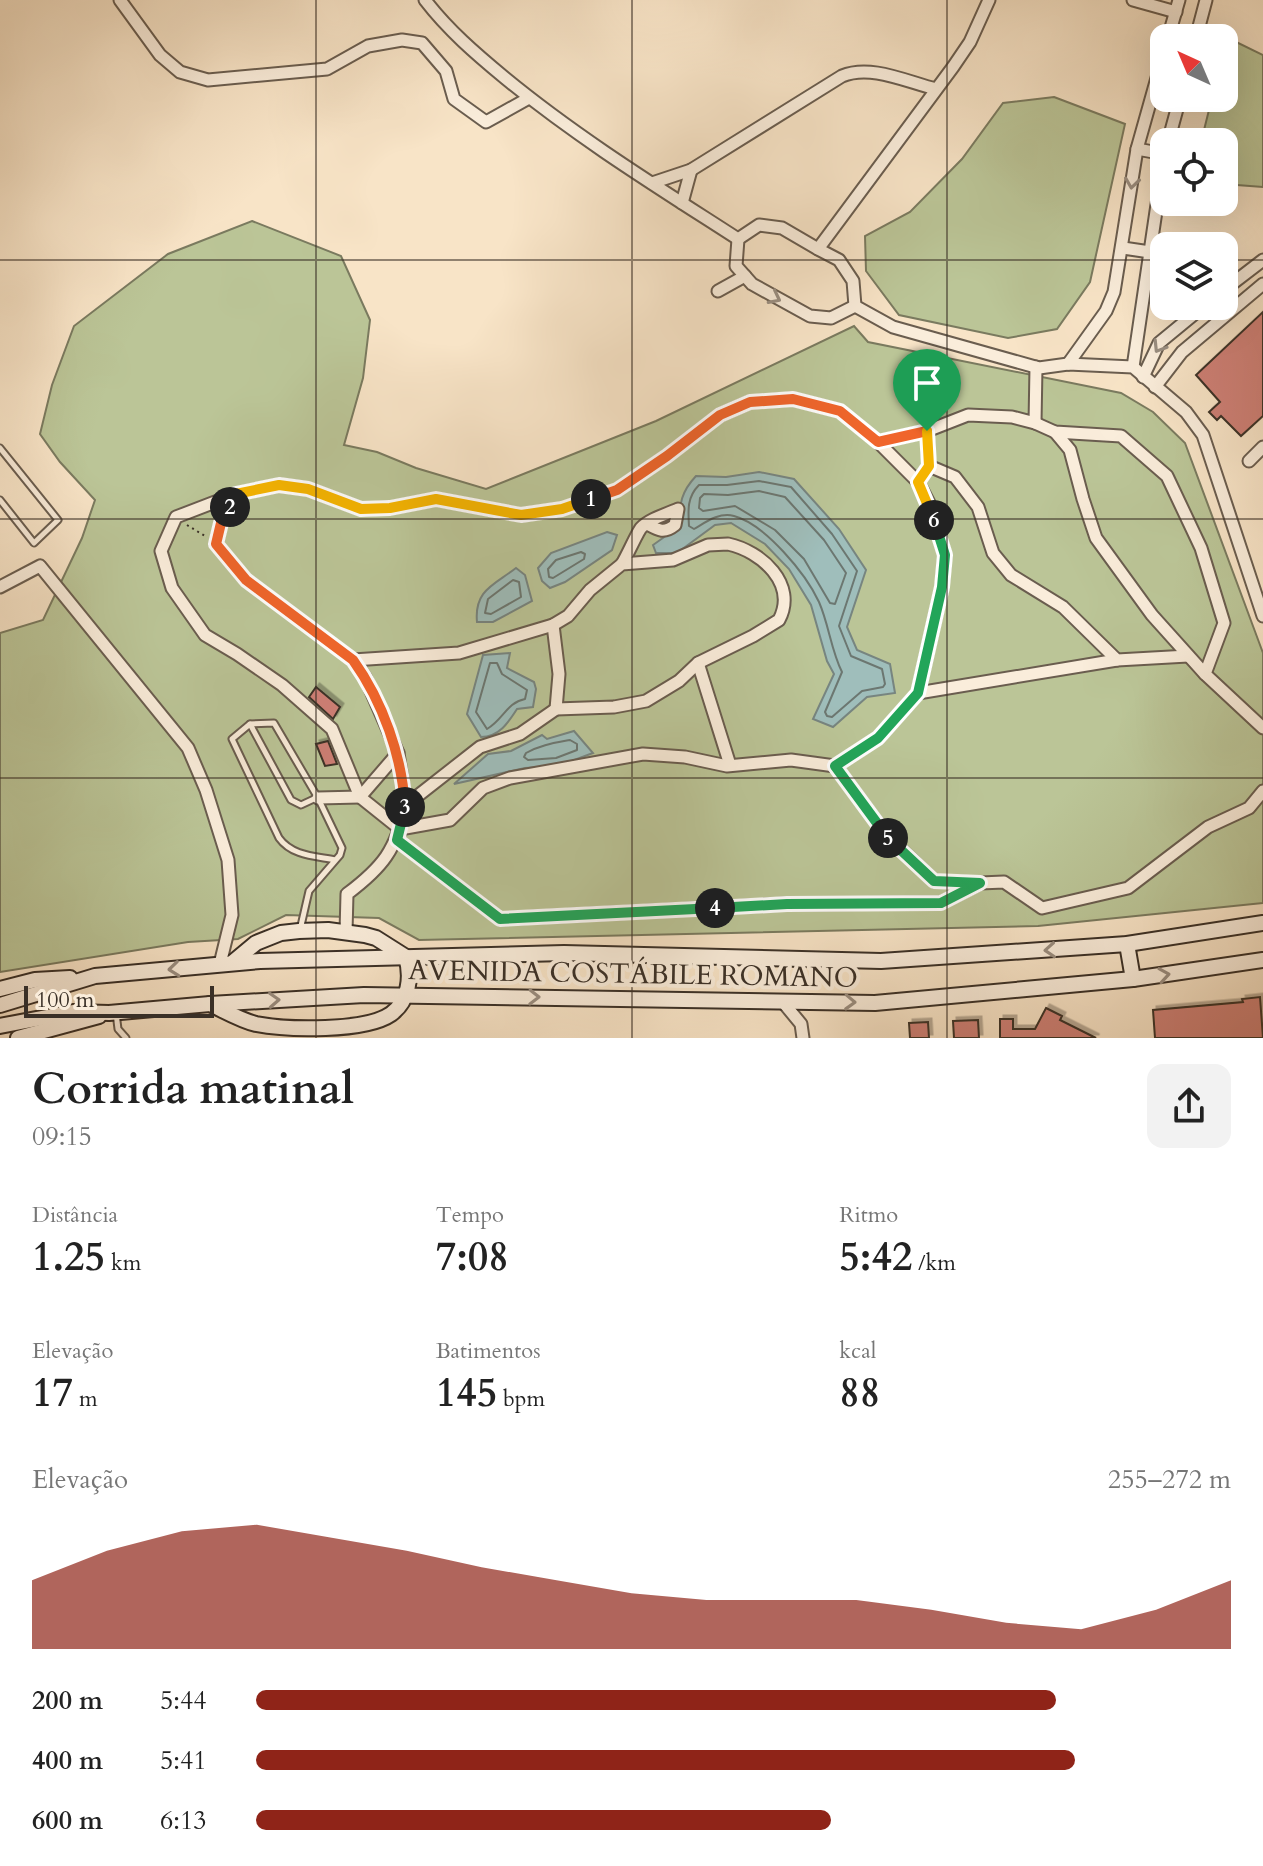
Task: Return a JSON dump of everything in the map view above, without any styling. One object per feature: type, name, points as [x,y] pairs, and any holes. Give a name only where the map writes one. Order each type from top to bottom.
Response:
[{"type":"main road","name":"AVENIDA COSTÁBILE ROMANO","points":[[0,1005],[95,976],[302,958],[564,953],[881,961],[1127,944],[1263,923]]},
{"type":"main road","points":[[210,1004],[255,1023],[331,1032],[389,1016],[406,994],[410,975],[406,957],[376,938],[346,932],[281,933],[256,943],[226,963]]},
{"type":"main road","points":[[1127,944],[1133,979]]},
{"type":"main road","name":"AVENIDA COSTÁBILE ROMANO","points":[[1,1026],[73,1012],[406,994],[875,1003],[1133,979],[1263,960]]},
{"type":"main road","points":[[0,989],[35,980],[95,976]]},
{"type":"main road","points":[[18,1038],[112,1012]]},
{"type":"street","points":[[120,0],[160,55],[180,72],[208,80],[327,69],[368,46],[402,40],[422,43],[446,71],[454,99],[486,122],[529,98]]},
{"type":"street","points":[[425,0],[478,56],[529,98],[738,239]]},
{"type":"street","points":[[1133,0],[1177,6]]},
{"type":"street","points":[[1200,24],[1206,0]]},
{"type":"street","points":[[818,249],[970,42],[987,1]]},
{"type":"street","points":[[652,183],[691,170],[854,71],[872,72],[936,89]]},
{"type":"street","points":[[1068,364],[1106,311],[1114,292],[1137,149],[1150,103]]},
{"type":"street","points":[[1137,149],[1150,152]]},
{"type":"street","points":[[682,203],[691,170]]},
{"type":"street","points":[[738,239],[759,225],[782,228],[839,260],[853,281],[855,306]]},
{"type":"street","points":[[738,239],[736,266],[764,292],[810,316],[831,318],[855,306]]},
{"type":"street","points":[[1123,248],[1150,252],[1133,367]]},
{"type":"street","points":[[1238,279],[1263,260]]},
{"type":"street","points":[[718,291],[745,276]]},
{"type":"street","points":[[1155,387],[1182,352],[1263,284]]},
{"type":"street","points":[[855,306],[893,327],[1036,367],[1068,364],[1133,367],[1186,412],[1203,435],[1263,616]]},
{"type":"street","points":[[1143,377],[1159,343],[1186,320]]},
{"type":"street","points":[[1204,320],[1207,333]]},
{"type":"street","points":[[1035,423],[1036,367]]},
{"type":"street","points":[[399,834],[450,820],[483,788],[510,778],[643,754],[730,765],[791,760],[835,766],[878,738],[918,693],[942,587],[945,555],[929,503],[918,482],[878,442],[840,411],[793,399],[750,402],[720,415],[617,490],[562,509],[521,515],[436,499],[390,508],[361,509],[308,489],[279,485],[236,494],[176,517],[161,551],[172,588],[205,635],[282,685],[332,729],[360,797],[399,834],[500,919],[787,904],[941,903],[980,883]]},
{"type":"street","points":[[878,442],[927,431],[968,415],[1012,417],[1055,432],[1121,436],[1167,476],[1201,548],[1224,623],[1205,674]]},
{"type":"street","points":[[918,482],[929,466],[927,431]]},
{"type":"street","points":[[1055,432],[1070,450],[1096,538],[1152,615],[1188,656],[1263,728]]},
{"type":"street","points":[[1249,461],[1263,447]]},
{"type":"street","points":[[929,466],[955,477],[978,507],[993,553],[1011,575],[1063,607],[1117,660]]},
{"type":"street","points":[[236,494],[221,523],[216,544],[246,580],[353,660],[365,677],[398,753],[406,805],[399,834],[373,874],[347,894],[346,932]]},
{"type":"street","points":[[353,660],[459,653],[553,625],[568,616],[590,590],[622,564],[636,542],[639,530],[647,524]]},
{"type":"street","points":[[406,805],[480,747],[520,734],[556,709],[614,707],[646,701],[679,681],[698,663],[779,620],[783,612],[783,590],[766,561],[754,553],[728,544],[708,545],[664,562],[622,564]]},
{"type":"street","points":[[0,587],[40,566],[188,748],[228,860],[232,915],[226,963]]},
{"type":"street","points":[[553,625],[559,674],[556,709]]},
{"type":"street","points":[[918,693],[1117,660],[1188,656]]},
{"type":"street","points":[[698,663],[730,765]]},
{"type":"street","points":[[318,798],[360,797],[398,753]]},
{"type":"street","points":[[835,766],[887,836],[934,881],[1004,882],[1042,908],[1128,888],[1208,827],[1249,808],[1263,791]]},
{"type":"street","points":[[782,1001],[801,1024],[803,1038]]},
{"type":"street","points":[[801,1024],[815,1001]]},
{"type":"lane","points":[[0,448],[58,520],[34,543],[0,500]]},
{"type":"lane","points":[[299,931],[309,891],[335,860],[342,848],[318,798],[274,723],[250,724],[232,739],[279,838],[285,847],[293,851],[335,860]]},
{"type":"lane","points":[[250,724],[291,800],[301,805],[318,798]]},
{"type":"lane","points":[[112,1012],[118,1029],[126,1038]]},
{"type":"path","points":[[176,517],[216,544]]},
{"type":"green space","points":[[1238,43],[1263,55],[1263,187],[1238,185],[1238,128],[1204,128],[1208,112],[1238,112]]},
{"type":"green space","points":[[1054,97],[1125,124],[1090,282],[1057,329],[1008,338],[899,315],[866,271],[865,236],[910,212],[962,159],[1003,103]]},
{"type":"green space","points":[[252,221],[341,256],[370,320],[363,378],[344,445],[377,452],[416,468],[486,489],[656,421],[854,326],[868,342],[1121,393],[1153,412],[1185,443],[1263,653],[1263,903],[1038,926],[419,940],[379,918],[286,915],[238,939],[188,942],[0,972],[0,633],[43,620],[82,538],[95,500],[60,462],[40,434],[52,385],[74,326],[168,254]]},
{"type":"water","points":[[759,472],[794,479],[839,529],[866,570],[847,627],[857,650],[890,664],[895,693],[867,697],[833,727],[813,719],[834,674],[827,661],[811,605],[789,569],[765,544],[731,523],[715,525],[677,553],[656,553],[653,545],[681,525],[682,498],[696,476],[726,477]]},
{"type":"water","points":[[607,532],[617,535],[612,550],[565,582],[550,588],[542,581],[538,568],[551,553]]},
{"type":"water","points":[[516,568],[525,575],[532,601],[493,622],[477,622],[482,595]]},
{"type":"water","points":[[510,653],[507,668],[534,682],[533,707],[517,709],[498,732],[481,737],[467,714],[483,655]]},
{"type":"water","points":[[574,731],[593,753],[558,766],[525,768],[454,784],[488,754],[511,751],[542,735],[547,739]]},
{"type":"building","points":[[1263,312],[1263,416],[1241,436],[1221,416],[1217,420],[1209,412],[1220,402],[1196,375]]},
{"type":"building","points":[[316,687],[340,707],[333,719],[309,697]]},
{"type":"building","points":[[328,741],[337,764],[325,766],[316,744]]},
{"type":"building","points":[[1260,997],[1263,1038],[1155,1038],[1153,1010],[1243,1002],[1242,999]]},
{"type":"building","points":[[1046,1008],[1062,1016],[1060,1020],[1096,1038],[1000,1038],[1000,1019],[1013,1019],[1013,1029],[1035,1029]]},
{"type":"building","points":[[978,1020],[979,1038],[954,1038],[953,1021]]},
{"type":"building","points":[[928,1022],[929,1038],[910,1038],[909,1023]]},
{"type":"route","points":[[793,399],[840,411],[878,442],[927,431],[929,466],[918,482],[929,503],[945,555],[942,587],[918,693],[878,738],[835,766],[887,836],[934,881],[980,883],[941,903],[787,904],[500,919],[397,840],[406,805],[398,753],[365,677],[353,660],[246,580],[216,544],[221,523],[236,494],[279,485],[308,489],[361,509],[390,508],[436,499],[521,515],[562,509],[617,490],[720,415],[750,402],[793,399]]}]
